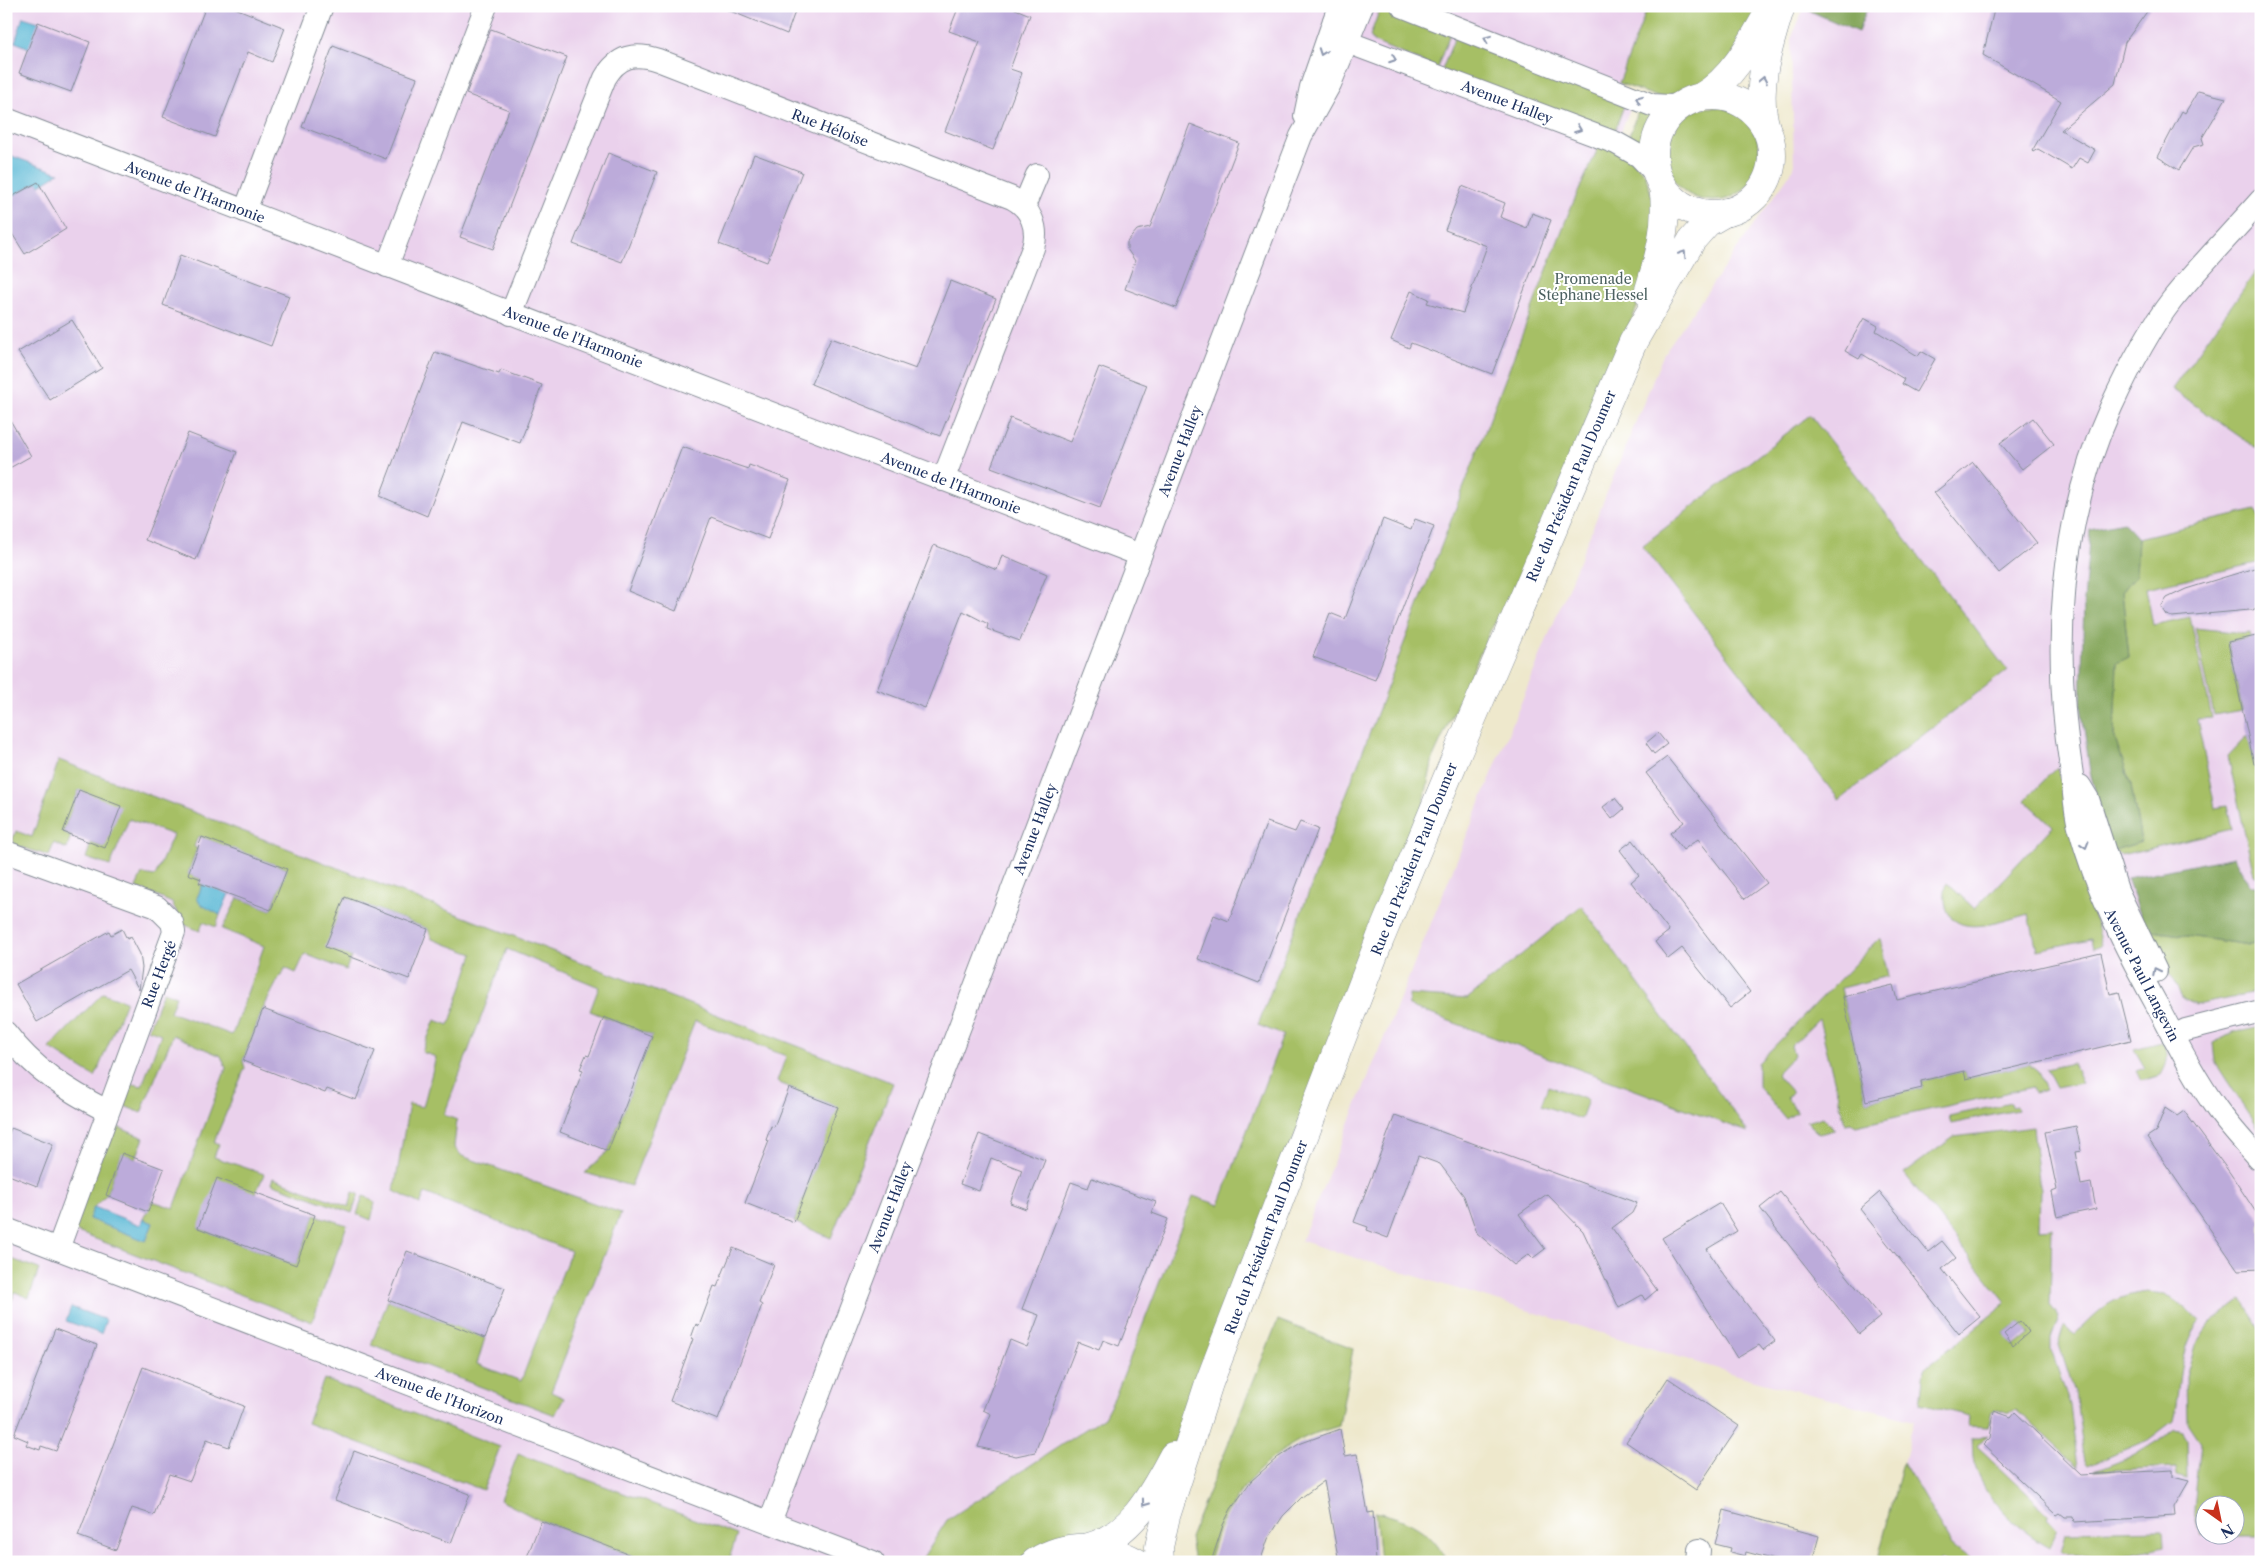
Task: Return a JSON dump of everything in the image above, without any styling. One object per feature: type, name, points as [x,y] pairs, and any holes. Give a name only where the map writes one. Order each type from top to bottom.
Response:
[{"type":"main road","points":[[1772,6],[1730,72],[1715,88],[1667,117],[1659,131],[1654,154],[1661,181],[1674,198],[1687,208],[1710,214],[1726,212],[1740,207],[1753,198],[1766,180],[1771,165],[1772,150],[1761,105],[1761,84],[1781,6]]},
{"type":"main road","points":[[1693,100],[1716,96],[1738,101],[1752,109],[1766,128]]},
{"type":"main road","name":"Rue du Président Paul Doumer","points":[[1160,1562],[1159,1547],[1166,1516],[1209,1383],[1401,887],[1633,342],[1660,250],[1665,207],[1661,181]]},
{"type":"main road","name":"Rue du Président Paul Doumer","points":[[1633,342],[1692,240],[1707,223],[1726,212]]},
{"type":"main road","name":"Rue du Président Paul Doumer","points":[[1089,1547],[1108,1540],[1118,1533],[1128,1525],[1147,1502],[1209,1383]]},
{"type":"main road","points":[[1035,1562],[1057,1552],[1089,1547],[1119,1553],[1136,1562]]},
{"type":"street","points":[[245,211],[322,6]]},
{"type":"street","points":[[387,266],[486,6]]},
{"type":"street","name":"Avenue Halley","points":[[770,1522],[1301,136],[1330,84],[1362,6]]},
{"type":"street","points":[[1402,6],[1652,105],[1670,106],[1693,100]]},
{"type":"street","name":"Avenue Halley","points":[[1336,14],[1338,35],[1348,42],[1616,143],[1638,156],[1661,181]]},
{"type":"street","name":"Avenue Halley","points":[[1301,136],[1311,87],[1336,14]]},
{"type":"street","name":"Rue Héloise","points":[[511,314],[605,78],[611,67],[627,56],[636,55],[658,60],[1012,198],[1024,206]]},
{"type":"street","name":"Avenue de l'Harmonie","points":[[6,119],[1140,555]]},
{"type":"street","points":[[943,480],[1033,248],[1036,233],[1024,206],[1037,175]]},
{"type":"street","name":"Avenue Paul Langevin","points":[[2259,1160],[2179,1033],[2123,904],[2109,867],[2088,799],[2071,771],[2063,712],[2061,628],[2069,551],[2087,470],[2111,407],[2164,312],[2192,276],[2261,200]]},
{"type":"street","name":"Rue Hergé","points":[[6,852],[157,907],[172,922],[174,932],[58,1249]]},
{"type":"street","points":[[2179,1033],[2261,1011]]},
{"type":"street","points":[[6,1033],[34,1064],[50,1078],[107,1111]]},
{"type":"street","name":"Avenue de l'Horizon","points":[[6,1229],[873,1562]]},
{"type":"shaded area","points":[[6,6],[1648,6],[1619,83],[1634,98],[1614,150],[1600,145],[1569,212],[1258,1024],[1284,1035],[1219,1205],[1193,1196],[1116,1394],[1104,1417],[947,1520],[920,1562],[6,1562]]},
{"type":"shaded area","points":[[1805,6],[2261,6],[2261,1562],[1877,1562],[1914,1421],[1751,1379],[1301,1241],[1664,353],[1794,168],[1791,39]]},
{"type":"green space","points":[[1381,6],[1451,31],[1437,68],[1374,42],[1370,36]]},
{"type":"green space","points":[[1648,6],[1763,6],[1718,77],[1666,100],[1619,83]]},
{"type":"green space","points":[[1811,6],[1868,6],[1858,32],[1810,11]]},
{"type":"green space","points":[[1456,34],[1626,100],[1613,136],[1442,70]]},
{"type":"green space","points":[[1640,105],[1654,111],[1642,146],[1627,141]]},
{"type":"green space","points":[[1704,107],[1722,107],[1747,120],[1757,136],[1760,154],[1757,172],[1747,188],[1722,201],[1704,201],[1679,188],[1666,163],[1666,145],[1679,120]]},
{"type":"green space","name":"Promenade Stéphane Hessel","points":[[1600,144],[1627,156],[1645,174],[1659,220],[1641,298],[1517,586],[1490,631],[1433,758],[1422,812],[1175,1441],[1140,1497],[1108,1529],[1033,1549],[1015,1562],[920,1562],[947,1520],[1104,1417],[1116,1394],[1193,1196],[1219,1205],[1283,1035],[1258,1025],[1569,212]]},
{"type":"green space","points":[[2261,264],[2261,442],[2256,448],[2172,389]]},
{"type":"green space","points":[[1810,415],[2007,670],[1839,800],[1642,546]]},
{"type":"green space","points":[[2256,510],[2261,526],[2261,562],[2146,588],[2153,625],[2190,617],[2212,718],[2197,719],[2215,808],[2227,806],[2232,829],[2121,855],[2111,851],[2141,842],[2131,786],[2114,735],[2117,662],[2129,657],[2122,592],[2136,575],[2138,538]]},
{"type":"green space","points":[[2123,522],[2138,538],[2136,575],[2122,592],[2129,657],[2117,663],[2114,735],[2131,786],[2141,842],[2111,851],[2090,772],[2081,706],[2084,600],[2090,529]]},
{"type":"green space","points":[[2195,628],[2250,632],[2251,637],[2228,642],[2242,710],[2214,715]]},
{"type":"green space","points":[[2248,735],[2261,795],[2261,879],[2254,875],[2228,756]]},
{"type":"green space","points":[[59,760],[893,1083],[831,1238],[794,1222],[837,1107],[777,1082],[786,1056],[695,1021],[631,1186],[585,1173],[608,1151],[652,1036],[590,1011],[599,987],[507,949],[444,1115],[457,1120],[454,1147],[462,1156],[621,1213],[551,1392],[564,1398],[555,1415],[371,1345],[388,1300],[485,1338],[477,1364],[521,1381],[571,1251],[425,1193],[420,1204],[394,1191],[409,1104],[423,1107],[436,1057],[422,1052],[435,1020],[449,1025],[473,954],[432,939],[428,929],[345,897],[351,957],[346,970],[305,954],[296,973],[285,968],[263,1009],[243,1061],[245,1068],[214,1142],[219,1144],[214,1157],[264,1174],[256,1193],[198,1228],[296,1265],[315,1215],[347,1225],[312,1322],[72,1230],[113,1125],[144,1138],[136,1158],[122,1154],[106,1195],[94,1207],[146,1241],[153,1223],[143,1219],[152,1201],[174,1208],[226,1068],[221,1056],[173,1035],[141,1113],[120,1104],[129,1083],[142,1086],[161,1034],[148,1029],[163,992],[176,996],[170,1012],[232,1035],[264,946],[222,929],[238,898],[271,910],[287,869],[198,836],[194,847],[197,848],[188,874],[201,879],[199,882],[203,884],[197,898],[200,903],[220,915],[216,927],[203,922],[200,931],[183,924],[172,903],[136,887],[142,874],[155,876],[173,835],[129,819],[110,866],[86,858],[91,843],[105,848],[79,790],[63,832],[71,835],[67,849],[54,843],[49,856],[15,845],[13,839],[16,831],[32,837]]},
{"type":"green space","points":[[2057,767],[2101,945],[2093,948],[2091,939],[2037,950],[2029,914],[1996,923],[1972,926],[1962,924],[1953,919],[1945,903],[1947,883],[1975,909],[2053,826],[2025,800]]},
{"type":"green space","points":[[2234,857],[2250,886],[2261,886],[2261,943],[2249,945],[2146,930],[2127,878]]},
{"type":"green space","points":[[1581,906],[1748,1132],[1409,1006],[1408,995],[1467,999]]},
{"type":"green space","points":[[2146,930],[2249,945],[2261,943],[2261,992],[2196,1005],[2183,999]]},
{"type":"green space","points":[[1880,938],[1888,976],[1841,988],[1866,1101],[1922,1088],[1921,1081],[1964,1071],[1966,1079],[2028,1064],[2038,1072],[2046,1090],[2034,1093],[2032,1087],[1856,1126],[1851,1123],[1845,1124],[1819,1019],[1791,1046],[1794,1055],[1776,1074],[1792,1092],[1787,1098],[1797,1112],[1786,1119],[1758,1086],[1758,1063]]},
{"type":"green space","points":[[103,993],[126,1001],[95,1077],[49,1048]]},
{"type":"green space","points":[[2261,1027],[2261,1133],[2215,1062],[2213,1043],[2233,1033]]},
{"type":"green space","points":[[2162,1042],[2167,1055],[2167,1063],[2161,1075],[2141,1081],[2136,1071],[2145,1068],[2134,1049]]},
{"type":"green space","points":[[2073,1063],[2082,1083],[2056,1088],[2046,1069]]},
{"type":"green space","points":[[1548,1086],[1588,1100],[1581,1119],[1541,1105]]},
{"type":"green space","points":[[2011,1103],[2012,1107],[2016,1106],[2017,1110],[1951,1124],[1949,1116]]},
{"type":"green space","points":[[1823,1117],[1835,1130],[1819,1134],[1806,1122]]},
{"type":"green space","points":[[2033,1127],[2040,1190],[2039,1229],[2052,1228],[2050,1305],[2059,1317],[2051,1339],[2051,1350],[2070,1405],[2078,1467],[2016,1409],[2010,1413],[1998,1409],[1992,1411],[1988,1427],[1968,1426],[1969,1416],[1920,1404],[1924,1369],[2006,1303],[1904,1173],[1954,1137]],"holes":[[[2020,1321],[2030,1334],[2014,1347],[2004,1334]]]},
{"type":"green space","points":[[273,1178],[349,1207],[353,1192],[359,1194],[352,1213],[271,1183]]},
{"type":"green space","points":[[363,1196],[372,1199],[375,1203],[371,1220],[357,1214]]},
{"type":"green space","points":[[6,1257],[39,1269],[29,1298],[15,1292],[6,1316]]},
{"type":"green space","points":[[2148,1292],[2166,1294],[2200,1320],[2187,1343],[2183,1356],[2173,1421],[2148,1440],[2088,1466],[2085,1462],[2075,1393],[2059,1344],[2065,1325],[2075,1334],[2115,1300]]},
{"type":"green space","points":[[2242,1299],[2261,1331],[2261,1536],[2244,1536],[2244,1496],[2195,1496],[2201,1442],[2187,1421],[2186,1377],[2195,1345],[2209,1324]]},
{"type":"green space","points":[[1278,1320],[1353,1349],[1339,1426],[1302,1439],[1269,1461],[1242,1490],[1231,1506],[1214,1543],[1209,1562],[1194,1562],[1190,1538]]},
{"type":"green space","points":[[324,1379],[500,1447],[483,1490],[307,1423]]},
{"type":"green space","points":[[2175,1430],[2183,1432],[2187,1439],[2188,1478],[2177,1475],[2176,1467],[2095,1471],[2133,1456]]},
{"type":"green space","points":[[1988,1434],[1977,1446],[2049,1514],[2047,1517],[2057,1528],[2049,1547],[2026,1532],[2004,1513],[1995,1503],[1980,1479],[1974,1463],[1972,1439]]},
{"type":"green space","points":[[518,1454],[737,1535],[728,1562],[648,1562],[541,1521],[500,1500]]},
{"type":"green space","points":[[1903,1462],[1952,1545],[1974,1562],[1946,1562],[1941,1558],[1939,1562],[1877,1562]]},
{"type":"green space","points":[[1375,1512],[1408,1522],[1427,1534],[1441,1551],[1446,1562],[1380,1562]]},
{"type":"green space","points":[[2163,1530],[2164,1546],[2114,1558],[2061,1552],[2066,1532]]},
{"type":"water","points":[[23,17],[39,22],[29,48],[15,42]]},
{"type":"water","points":[[6,154],[59,173],[40,185],[37,182],[15,195],[6,167]]},
{"type":"water","points":[[203,884],[229,894],[220,915],[200,904],[197,898]]},
{"type":"water","points":[[94,1207],[140,1225],[143,1219],[153,1223],[146,1241],[89,1219]]},
{"type":"water","points":[[71,1307],[106,1320],[101,1334],[66,1321]]},
{"type":"building","points":[[206,6],[230,6],[285,28],[272,62],[248,52],[215,137],[163,117]]},
{"type":"building","points":[[718,6],[797,6],[787,34]]},
{"type":"building","points":[[959,6],[1008,6],[1030,15],[1010,69],[1022,73],[993,150],[945,131],[980,42],[949,31]]},
{"type":"building","points":[[1998,6],[2151,6],[2125,42],[2115,84],[2061,130],[2095,150],[2088,163],[2079,158],[2072,169],[2038,149],[2032,151],[2061,101],[1983,55],[1994,10]]},
{"type":"building","points":[[38,22],[90,42],[71,92],[19,73]]},
{"type":"building","points":[[491,29],[567,57],[493,249],[460,237],[509,110],[466,94]]},
{"type":"building","points":[[333,46],[417,78],[386,159],[302,127]]},
{"type":"building","points":[[2198,91],[2226,98],[2202,138],[2204,144],[2193,147],[2179,170],[2158,157],[2182,111],[2185,113]]},
{"type":"building","points":[[1190,124],[1239,143],[1176,308],[1125,289],[1135,261],[1127,249],[1127,242],[1137,230],[1150,227]]},
{"type":"building","points":[[608,153],[657,172],[622,262],[573,244]]},
{"type":"building","points":[[754,154],[802,172],[767,262],[719,244]]},
{"type":"building","points":[[38,182],[66,229],[25,254],[6,224],[6,200]]},
{"type":"building","points":[[1462,186],[1505,203],[1500,217],[1527,228],[1532,213],[1551,220],[1492,374],[1411,343],[1409,348],[1391,340],[1411,291],[1429,299],[1427,303],[1463,313],[1487,246],[1445,230]]},
{"type":"building","points":[[180,255],[289,296],[271,346],[163,305]]},
{"type":"building","points":[[950,281],[996,299],[940,436],[811,384],[831,338],[916,369]]},
{"type":"building","points":[[1864,318],[1878,326],[1876,331],[1918,356],[1921,351],[1935,359],[1916,392],[1902,384],[1904,379],[1862,354],[1859,359],[1845,351]]},
{"type":"building","points":[[72,320],[102,368],[50,400],[18,352]]},
{"type":"building","points":[[435,352],[499,374],[501,370],[542,385],[520,443],[463,422],[427,516],[380,496]]},
{"type":"building","points":[[1099,367],[1147,385],[1100,508],[991,467],[1010,418],[1070,442]]},
{"type":"building","points":[[6,413],[31,456],[6,470]]},
{"type":"building","points":[[2033,418],[2054,444],[2022,469],[2000,443]]},
{"type":"building","points":[[188,433],[237,452],[196,560],[145,540]]},
{"type":"building","points":[[682,447],[748,469],[749,465],[790,480],[768,539],[711,517],[676,611],[628,591]]},
{"type":"building","points":[[1973,462],[2037,543],[1999,573],[1934,493]]},
{"type":"building","points":[[1383,519],[1411,530],[1415,519],[1434,526],[1375,680],[1313,657],[1330,613],[1345,619]]},
{"type":"building","points":[[934,545],[997,570],[1002,555],[1047,574],[1020,641],[987,629],[988,624],[963,611],[925,708],[877,690]]},
{"type":"building","points":[[2261,566],[2261,609],[2172,617],[2166,615],[2161,607],[2167,598],[2186,589]]},
{"type":"building","points":[[2261,635],[2261,764],[2254,764],[2228,642]]},
{"type":"building","points":[[1658,733],[1667,744],[1654,754],[1646,743]]},
{"type":"building","points":[[1667,757],[1767,883],[1745,899],[1698,839],[1683,850],[1670,833],[1684,822],[1646,773]]},
{"type":"building","points":[[79,790],[121,806],[105,848],[63,832]]},
{"type":"building","points":[[1615,798],[1624,809],[1612,819],[1603,807]]},
{"type":"building","points":[[1267,822],[1295,832],[1300,822],[1318,829],[1259,983],[1198,959],[1214,915],[1229,921]]},
{"type":"building","points":[[202,837],[287,869],[271,910],[199,883],[201,879],[188,874]]},
{"type":"building","points":[[1633,840],[1750,992],[1730,1008],[1682,948],[1668,959],[1655,942],[1669,931],[1631,882],[1639,875],[1620,850]]},
{"type":"building","points":[[345,897],[428,929],[409,979],[325,947]]},
{"type":"building","points":[[122,929],[127,939],[131,937],[140,954],[142,968],[139,990],[128,970],[37,1022],[16,984],[109,931],[111,935]]},
{"type":"building","points":[[2101,953],[2110,994],[2119,992],[2131,1040],[1966,1079],[1964,1071],[1921,1081],[1922,1088],[1866,1101],[1843,997],[1893,985],[1897,1000]]},
{"type":"building","points":[[263,1009],[375,1051],[356,1100],[327,1089],[325,1093],[243,1061]]},
{"type":"building","points":[[604,1017],[652,1036],[608,1151],[560,1132],[583,1070],[580,1069],[586,1055],[589,1056]]},
{"type":"building","points":[[789,1088],[838,1107],[794,1222],[745,1203],[769,1141],[766,1140],[771,1126],[774,1127]]},
{"type":"building","points":[[2165,1108],[2177,1116],[2184,1111],[2230,1173],[2261,1220],[2261,1269],[2238,1270],[2147,1137],[2156,1131]]},
{"type":"building","points":[[1395,1115],[1637,1203],[1632,1213],[1612,1228],[1657,1290],[1645,1300],[1642,1295],[1619,1308],[1583,1231],[1547,1194],[1519,1214],[1545,1249],[1533,1258],[1529,1254],[1514,1265],[1477,1233],[1464,1196],[1440,1164],[1418,1156],[1388,1238],[1367,1230],[1368,1227],[1354,1222]]},
{"type":"building","points":[[2076,1126],[2081,1151],[2075,1152],[2081,1185],[2091,1183],[2096,1209],[2057,1217],[2052,1192],[2057,1190],[2045,1132]]},
{"type":"building","points":[[11,1128],[53,1144],[37,1186],[6,1174],[6,1141]]},
{"type":"building","points":[[979,1134],[1045,1160],[1026,1209],[1010,1203],[1022,1170],[991,1158],[979,1191],[960,1184]]},
{"type":"building","points":[[122,1153],[164,1169],[148,1212],[106,1195]]},
{"type":"building","points":[[217,1178],[315,1215],[296,1265],[198,1228]]},
{"type":"building","points":[[1092,1178],[1156,1202],[1152,1213],[1168,1219],[1119,1346],[1103,1340],[1099,1350],[1078,1342],[1035,1452],[1016,1456],[978,1447],[991,1414],[983,1410],[1010,1340],[1027,1347],[1039,1315],[1022,1309],[1071,1182],[1088,1188]]},
{"type":"building","points":[[1780,1192],[1880,1317],[1859,1334],[1760,1208]]},
{"type":"building","points":[[1880,1192],[1928,1252],[1942,1241],[1956,1258],[1942,1269],[1980,1317],[1959,1334],[1860,1209]]},
{"type":"building","points":[[1720,1203],[1737,1231],[1707,1249],[1721,1271],[1775,1341],[1763,1350],[1759,1345],[1737,1358],[1662,1238]]},
{"type":"building","points":[[733,1248],[774,1265],[759,1303],[762,1305],[718,1420],[670,1401],[693,1339],[691,1338],[696,1324],[699,1326],[714,1286],[717,1287]]},
{"type":"building","points":[[407,1251],[505,1288],[485,1338],[388,1300]]},
{"type":"building","points":[[2020,1321],[2029,1332],[2013,1346],[2004,1334]]},
{"type":"building","points":[[55,1329],[97,1345],[56,1451],[41,1446],[40,1450],[26,1445],[28,1441],[14,1435]]},
{"type":"building","points":[[143,1367],[244,1406],[229,1447],[207,1439],[190,1481],[169,1474],[154,1515],[132,1508],[116,1550],[78,1536]]},
{"type":"building","points":[[1668,1378],[1739,1426],[1696,1490],[1626,1442]]},
{"type":"building","points":[[1994,1411],[2011,1417],[2015,1412],[2081,1475],[2173,1470],[2173,1477],[2189,1481],[2174,1507],[2175,1516],[2074,1522],[2073,1517],[2065,1517],[2060,1513],[2057,1515],[1983,1445],[1990,1438]]},
{"type":"building","points":[[1340,1429],[1345,1456],[1357,1454],[1368,1513],[1373,1512],[1376,1562],[1339,1562],[1324,1481],[1302,1497],[1283,1516],[1268,1539],[1260,1562],[1211,1562],[1223,1525],[1231,1509],[1251,1481],[1277,1458],[1299,1444]]},
{"type":"building","points":[[354,1451],[470,1494],[451,1543],[335,1500]]},
{"type":"building","points":[[1724,1510],[1819,1536],[1812,1562],[1783,1562],[1746,1552],[1745,1556],[1730,1552],[1731,1548],[1715,1544]]},
{"type":"building","points":[[541,1521],[644,1560],[644,1562],[525,1562]]}]
